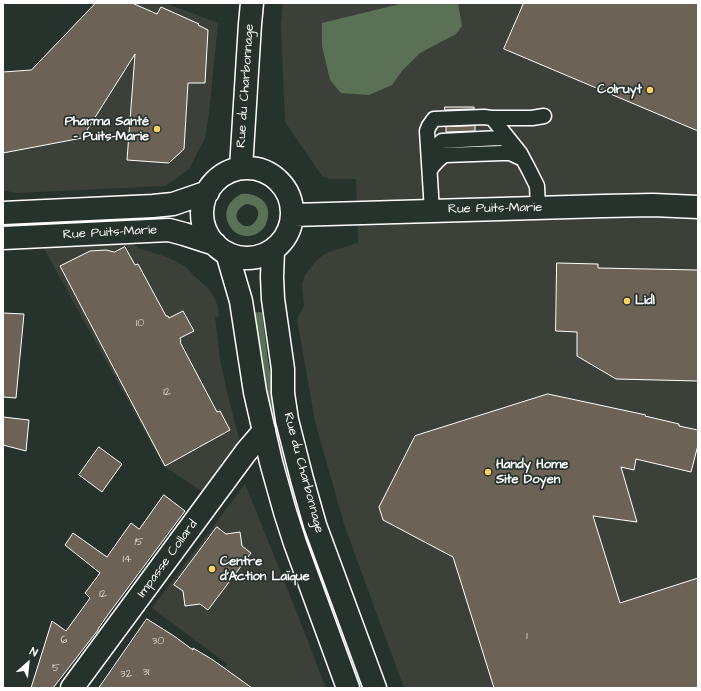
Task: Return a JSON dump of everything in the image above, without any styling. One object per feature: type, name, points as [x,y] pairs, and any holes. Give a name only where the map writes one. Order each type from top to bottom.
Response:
[{"type":"main road","name":"Rue du Charbonnage","points":[[252,3],[241,168],[228,173],[216,181],[208,192],[203,205],[204,226],[207,233],[221,249],[242,301],[250,362],[264,431],[281,497],[295,543],[348,688]]},
{"type":"main road","points":[[221,249],[242,258],[258,257],[273,250],[287,235],[292,215],[289,196],[278,180],[267,172],[241,168]]},
{"type":"main road","name":"Rue Puits-Marie","points":[[3,213],[173,204],[208,192]]},
{"type":"main road","name":"Rue Puits-Marie","points":[[292,215],[653,205],[698,207]]},
{"type":"main road","name":"Rue Puits-Marie","points":[[3,238],[169,230],[184,234],[221,249]]},
{"type":"main road","name":"Rue du Charbonnage","points":[[273,250],[273,299],[283,369],[283,393],[287,420],[315,524],[375,688]]},
{"type":"main road","name":"Impasse Collard","points":[[72,688],[246,452],[264,431]]},
{"type":"lane","points":[[432,211],[428,139],[435,129],[438,127],[484,125],[495,122],[544,116]]},
{"type":"lane","points":[[495,122],[520,153],[536,186],[538,208]]},
{"type":"lane","points":[[429,155],[442,141],[499,138],[510,142]]},
{"type":"lane","points":[[430,170],[440,158],[445,155],[510,153],[523,159]]},
{"type":"shaded area","points":[[96,3],[165,3],[218,23],[205,138],[189,169],[165,186],[15,193],[3,190],[3,94],[22,79]]},
{"type":"shaded area","points":[[283,3],[698,3],[698,688],[404,688],[345,527],[315,421],[297,319],[304,306],[302,284],[305,275],[316,261],[323,255],[332,251],[358,243],[356,179],[330,179],[322,176],[285,122],[281,24]]},
{"type":"shaded area","points":[[127,239],[138,248],[167,257],[186,267],[208,288],[218,307],[219,316],[215,317],[220,359],[241,446],[206,494],[164,466],[41,243]]},
{"type":"shaded area","points":[[245,484],[326,688],[208,688],[227,664],[152,608]]},
{"type":"green space","points":[[404,3],[458,3],[462,26],[456,34],[420,53],[402,71],[392,85],[369,95],[341,93],[330,80],[322,46],[322,23]]},
{"type":"green space","points":[[241,194],[253,195],[262,200],[268,209],[267,223],[263,229],[258,233],[249,236],[241,235],[234,231],[229,225],[226,217],[227,209],[232,201]],"holes":[[[246,204],[257,209],[257,219],[254,224],[244,226],[237,219],[237,214],[241,207]]]},
{"type":"green space","points":[[262,312],[268,361],[274,391],[367,688],[356,688],[282,471],[251,313]]},
{"type":"building","points":[[96,3],[132,3],[157,14],[161,7],[199,24],[198,25],[208,30],[205,83],[188,83],[184,149],[169,163],[127,160],[135,54],[82,138],[3,153],[3,72],[31,70]]},
{"type":"building","name":"Colruyt","points":[[524,3],[698,3],[698,131],[504,49]]},
{"type":"building","points":[[445,107],[474,107],[474,109],[445,110]]},
{"type":"building","points":[[475,126],[475,131],[446,132],[446,127]]},
{"type":"building","points":[[125,247],[135,265],[138,264],[166,316],[169,318],[183,311],[194,331],[180,338],[180,342],[217,412],[220,411],[230,430],[165,466],[60,266],[90,251],[106,250],[114,252]]},
{"type":"building","name":"Lidl","points":[[557,263],[598,264],[598,268],[698,270],[698,381],[616,379],[577,356],[577,332],[556,331]]},
{"type":"building","points":[[3,313],[24,314],[16,398],[3,397]]},
{"type":"building","points":[[548,394],[646,415],[645,416],[679,424],[679,426],[698,430],[698,445],[691,472],[636,459],[634,470],[621,467],[637,522],[593,516],[620,603],[698,578],[698,688],[494,688],[453,557],[383,520],[379,507],[415,436]]},
{"type":"building","points":[[3,417],[29,420],[26,451],[3,445]]},
{"type":"building","points":[[99,447],[122,464],[102,492],[79,475]]},
{"type":"building","points":[[164,495],[185,511],[98,630],[53,688],[31,688],[52,621],[66,631],[90,598],[85,593],[100,573],[65,545],[73,533],[107,557],[131,523],[139,529]]},
{"type":"building","name":"Centre d'Action Laïque","points":[[217,527],[226,534],[240,532],[242,546],[251,553],[208,610],[200,604],[185,606],[183,591],[174,585]]},
{"type":"building","points":[[147,619],[193,650],[193,648],[213,660],[252,688],[99,688]]},
{"type":"place","name":"Colruyt","points":[[650,90]]},
{"type":"place","name":"Pharma Santé - Puits-Marie","points":[[157,129]]},
{"type":"place","name":"Lidl","points":[[627,301]]},
{"type":"place","name":"Handy Home Site Doyen","points":[[488,472]]},
{"type":"place","name":"Centre d'Action Laïque","points":[[212,569]]}]
